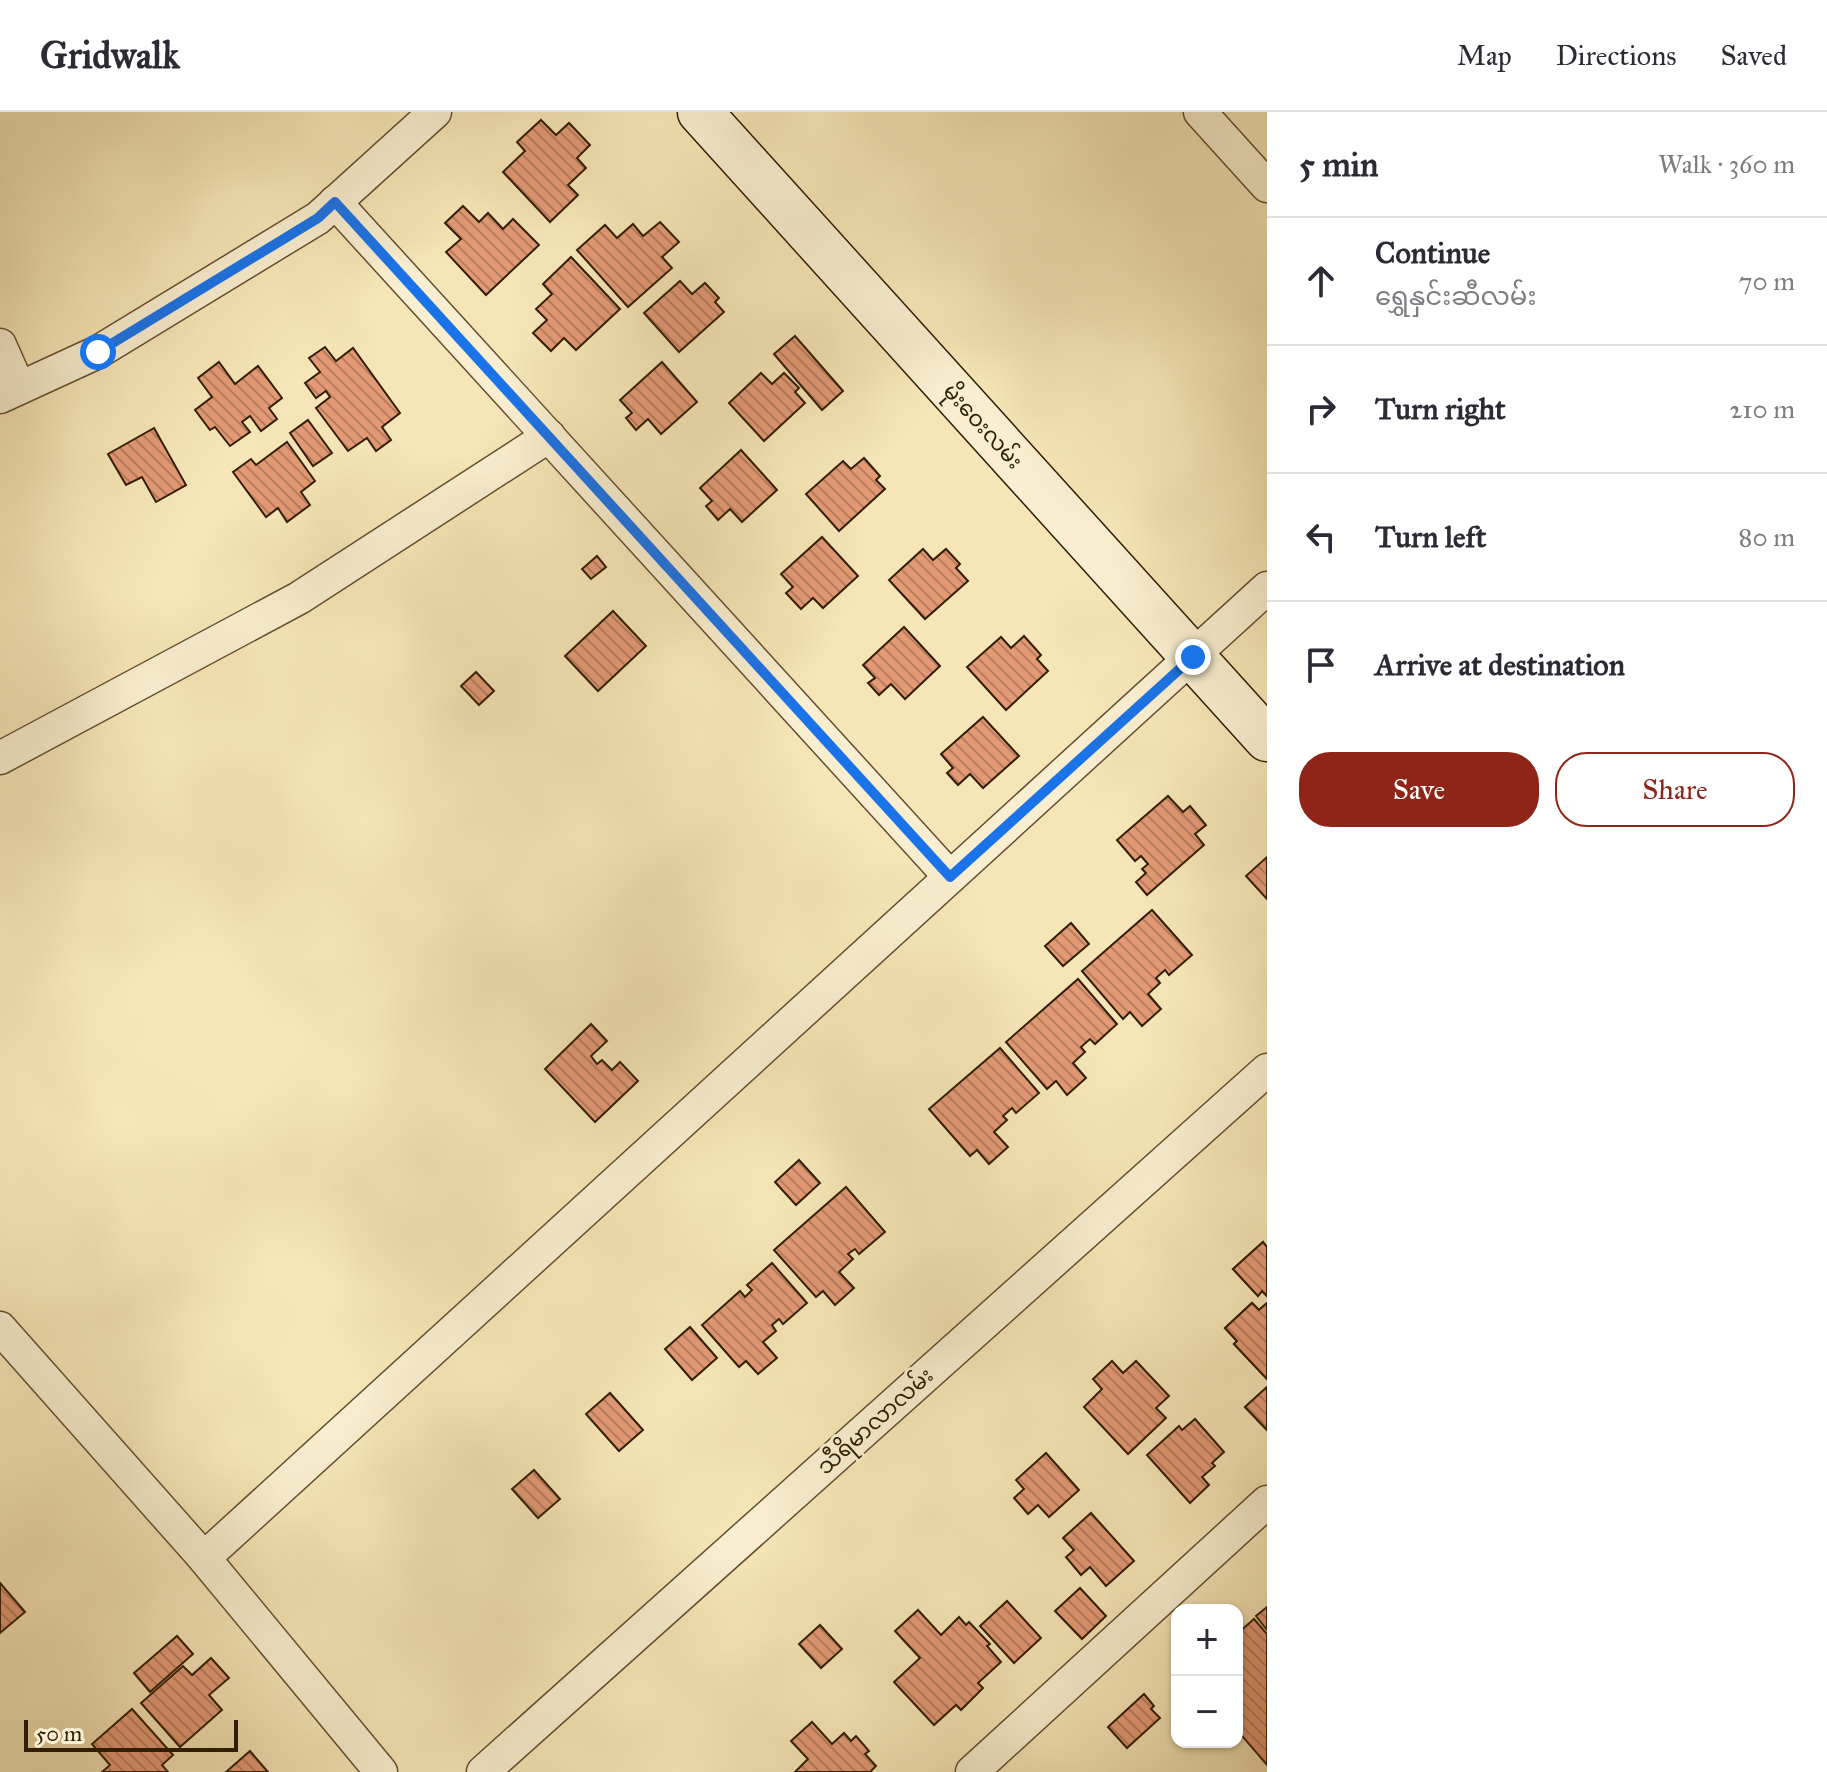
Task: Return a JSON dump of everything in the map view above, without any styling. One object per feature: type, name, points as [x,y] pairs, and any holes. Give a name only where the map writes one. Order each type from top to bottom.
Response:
[{"type":"street","points":[[0,345],[10,392],[98,352],[318,218],[435,112]]},
{"type":"street","name":"မိုးဝေးလမ်း","points":[[700,112],[1267,739]]},
{"type":"street","points":[[1200,112],[1267,186]]},
{"type":"street","points":[[335,202],[950,877]]},
{"type":"street","points":[[0,758],[299,598],[549,436]]},
{"type":"street","points":[[204,1558],[1267,588]]},
{"type":"street","name":"သီရိမာလာလမ်း","points":[[483,1772],[1267,1070]]},
{"type":"street","points":[[0,1328],[204,1558],[381,1772]]},
{"type":"street","points":[[972,1772],[1267,1502]]},
{"type":"building","points":[[541,120],[556,135],[569,123],[590,145],[577,158],[586,168],[568,185],[578,195],[550,222],[503,172],[525,151],[517,142]]},
{"type":"building","points":[[463,206],[479,222],[488,213],[503,229],[513,219],[539,245],[486,295],[446,252],[461,239],[445,223]]},
{"type":"building","points":[[660,222],[679,242],[662,257],[672,268],[628,307],[577,250],[605,225],[617,238],[633,224],[643,236]]},
{"type":"building","points":[[571,257],[620,309],[576,350],[564,338],[551,351],[533,333],[547,320],[536,309],[552,294],[543,284]]},
{"type":"building","points":[[680,281],[692,294],[705,283],[719,298],[715,302],[724,312],[679,352],[644,313]]},
{"type":"building","points":[[795,336],[843,391],[822,410],[774,354]]},
{"type":"building","points":[[325,347],[336,361],[353,348],[400,413],[382,427],[391,440],[376,451],[367,438],[348,451],[316,408],[330,397],[326,391],[316,398],[305,383],[320,372],[309,358]]},
{"type":"building","points":[[219,362],[235,384],[258,366],[282,398],[269,408],[277,419],[261,431],[250,416],[242,422],[250,432],[230,446],[215,427],[210,430],[195,410],[212,397],[198,378]]},
{"type":"building","points":[[662,362],[697,402],[661,434],[648,419],[636,430],[626,418],[632,413],[620,400]]},
{"type":"building","points":[[761,373],[772,384],[784,373],[799,388],[795,392],[805,403],[764,441],[729,403]]},
{"type":"building","points":[[308,420],[332,453],[313,466],[290,433]]},
{"type":"building","points":[[154,428],[186,485],[156,502],[142,477],[126,485],[108,454]]},
{"type":"building","points":[[287,442],[315,481],[301,492],[310,505],[287,522],[278,508],[266,517],[233,472],[251,459],[256,465]]},
{"type":"building","points":[[741,450],[777,490],[742,522],[730,509],[718,520],[706,506],[712,501],[700,488]]},
{"type":"building","points":[[864,458],[880,476],[876,480],[885,489],[839,531],[806,494],[843,461],[851,469]]},
{"type":"building","points":[[822,537],[858,576],[823,608],[813,598],[801,609],[786,593],[793,587],[781,574]]},
{"type":"building","points":[[923,549],[933,560],[946,549],[960,564],[956,568],[968,581],[925,619],[889,580]]},
{"type":"building","points":[[597,556],[606,567],[591,579],[582,569]]},
{"type":"building","points":[[613,611],[646,646],[598,691],[565,656]]},
{"type":"building","points":[[904,627],[940,666],[905,699],[891,684],[879,695],[868,683],[875,678],[863,665]]},
{"type":"building","points":[[1024,636],[1041,655],[1037,659],[1048,671],[1006,710],[967,667],[1001,637],[1011,648]]},
{"type":"building","points":[[476,672],[494,691],[479,705],[461,686]]},
{"type":"building","points":[[983,717],[1019,756],[983,788],[970,774],[958,785],[947,773],[953,768],[941,754]]},
{"type":"building","points":[[1168,796],[1183,812],[1190,806],[1206,825],[1195,834],[1204,845],[1147,895],[1136,882],[1146,873],[1142,869],[1148,864],[1141,856],[1135,861],[1117,840]]},
{"type":"building","points":[[1267,857],[1267,899],[1246,876]]},
{"type":"building","points":[[1152,910],[1192,955],[1169,975],[1165,970],[1156,978],[1160,983],[1148,994],[1161,1009],[1142,1026],[1130,1012],[1123,1019],[1082,971]]},
{"type":"building","points":[[1071,923],[1089,944],[1063,966],[1045,946]]},
{"type":"building","points":[[1078,979],[1117,1024],[1095,1044],[1090,1039],[1081,1047],[1085,1052],[1073,1063],[1086,1078],[1067,1095],[1056,1081],[1047,1089],[1006,1042]]},
{"type":"building","points":[[591,1024],[607,1041],[591,1056],[597,1064],[602,1060],[612,1070],[620,1062],[638,1081],[595,1122],[545,1069]]},
{"type":"building","points":[[1000,1048],[1039,1093],[1016,1113],[1012,1108],[1003,1116],[1007,1120],[994,1132],[1008,1147],[989,1164],[977,1150],[970,1156],[929,1109]]},
{"type":"building","points":[[799,1160],[820,1183],[796,1205],[775,1182]]},
{"type":"building","points":[[846,1187],[885,1232],[859,1254],[855,1249],[848,1254],[853,1259],[839,1272],[854,1288],[835,1305],[823,1291],[816,1297],[774,1250]]},
{"type":"building","points":[[1263,1242],[1267,1247],[1267,1296],[1262,1291],[1258,1296],[1233,1269]]},
{"type":"building","points":[[1263,1242],[1267,1247],[1267,1296],[1262,1291],[1258,1296],[1233,1269]]},
{"type":"building","points":[[772,1263],[807,1303],[783,1324],[779,1319],[772,1325],[776,1331],[763,1342],[777,1358],[758,1374],[746,1361],[739,1367],[702,1325],[740,1291],[745,1297],[752,1290],[747,1285]]},
{"type":"building","points":[[1252,1303],[1259,1310],[1267,1303],[1267,1379],[1234,1344],[1237,1341],[1225,1328]]},
{"type":"building","points":[[1252,1303],[1259,1310],[1267,1303],[1267,1379],[1234,1344],[1237,1341],[1225,1328]]},
{"type":"building","points":[[690,1327],[717,1358],[692,1380],[665,1349]]},
{"type":"building","points":[[1112,1361],[1123,1373],[1136,1361],[1169,1396],[1156,1408],[1166,1418],[1128,1454],[1084,1407],[1102,1389],[1093,1379]]},
{"type":"building","points":[[1267,1387],[1267,1430],[1245,1407]]},
{"type":"building","points":[[1267,1387],[1267,1430],[1245,1407]]},
{"type":"building","points":[[610,1393],[643,1430],[619,1451],[586,1414]]},
{"type":"building","points":[[1195,1419],[1224,1452],[1212,1463],[1215,1466],[1202,1477],[1209,1485],[1190,1503],[1147,1455],[1179,1426],[1182,1430]]},
{"type":"building","points":[[1046,1453],[1079,1490],[1049,1517],[1038,1505],[1028,1514],[1014,1498],[1024,1489],[1016,1480]]},
{"type":"building","points":[[534,1470],[560,1499],[538,1518],[512,1489]]},
{"type":"building","points":[[1091,1513],[1134,1561],[1106,1586],[1090,1567],[1081,1575],[1066,1557],[1074,1550],[1063,1538]]},
{"type":"building","points":[[0,1583],[25,1612],[0,1633]]},
{"type":"building","points":[[1080,1588],[1106,1616],[1082,1639],[1055,1611]]},
{"type":"building","points":[[1007,1601],[1041,1638],[1014,1663],[980,1626]]},
{"type":"building","points":[[1267,1607],[1267,1630],[1256,1616]]},
{"type":"building","points":[[918,1610],[941,1635],[959,1617],[966,1625],[969,1622],[990,1644],[987,1646],[1001,1662],[978,1683],[983,1688],[961,1710],[956,1705],[934,1725],[894,1682],[920,1658],[895,1631]]},
{"type":"building","points":[[1254,1619],[1267,1634],[1267,1765],[1243,1737],[1243,1629]]},
{"type":"building","points":[[820,1625],[842,1649],[821,1668],[799,1644]]},
{"type":"building","points":[[177,1636],[193,1654],[150,1692],[134,1673]]},
{"type":"building","points":[[211,1658],[229,1678],[209,1695],[222,1710],[180,1747],[141,1703],[183,1666],[192,1675]]},
{"type":"building","points":[[1144,1694],[1154,1706],[1151,1709],[1160,1718],[1127,1748],[1108,1727]]},
{"type":"building","points":[[132,1709],[173,1755],[162,1765],[168,1772],[102,1772],[110,1765],[92,1744]]},
{"type":"building","points":[[812,1722],[832,1744],[844,1733],[851,1741],[856,1736],[869,1751],[865,1754],[876,1766],[870,1772],[795,1772],[808,1759],[791,1741]]},
{"type":"building","points":[[250,1751],[268,1772],[226,1772]]},
{"type":"route","points":[[98,352],[318,218],[335,202],[950,877],[1193,657]]}]
